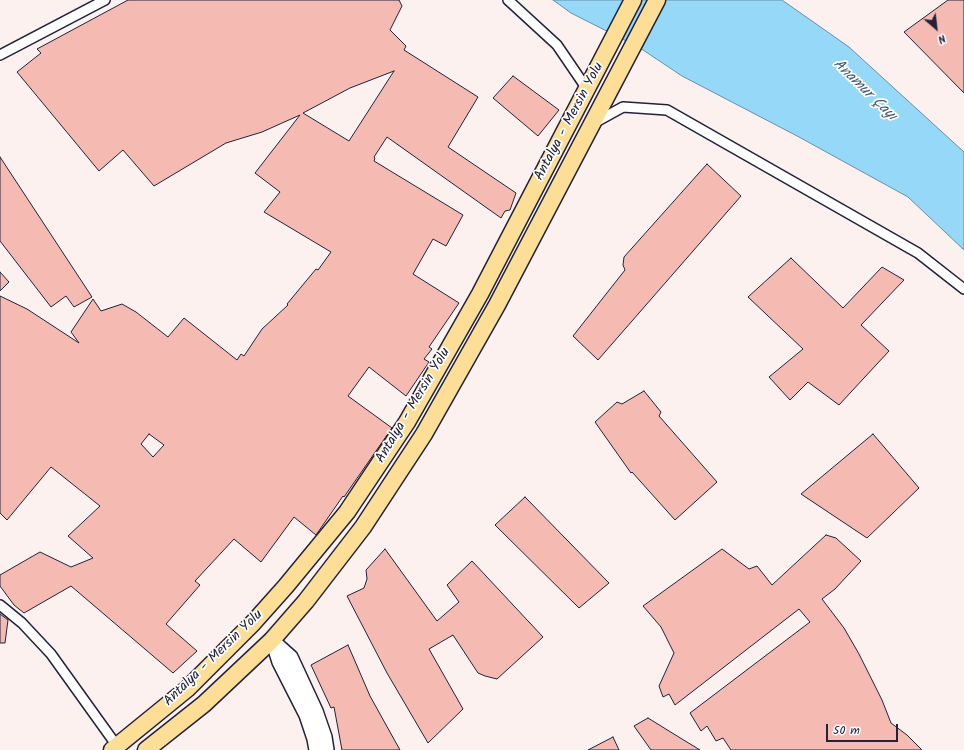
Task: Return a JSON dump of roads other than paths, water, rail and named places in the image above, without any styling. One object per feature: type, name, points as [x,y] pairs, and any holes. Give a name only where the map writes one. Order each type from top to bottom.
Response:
[{"type":"highway","name":"Antalya - Mersin Yolu","points":[[114,748],[187,689],[254,623],[347,512],[407,422],[484,287],[633,0]]},
{"type":"highway","name":"Antalya - Mersin Yolu","points":[[146,750],[204,704],[272,640],[306,601],[363,527],[424,434],[497,305],[611,85],[657,0]]},
{"type":"highway","points":[[254,623],[272,640]]},
{"type":"street","points":[[0,55],[105,0]]},
{"type":"street","points":[[508,0],[557,45],[590,84]]},
{"type":"street","points":[[591,125],[623,107],[667,110],[918,253],[964,289]]},
{"type":"street","points":[[0,605],[22,623],[52,654],[114,748]]},
{"type":"street","points":[[272,640],[279,662],[306,715],[316,750]]},
{"type":"street","points":[[272,640],[291,656],[316,711],[327,750]]},
{"type":"water","name":"Anamur Çayı","points":[[553,0],[782,0],[849,47],[964,152],[964,250],[908,197],[799,137],[682,76],[640,48],[571,13]]}]
